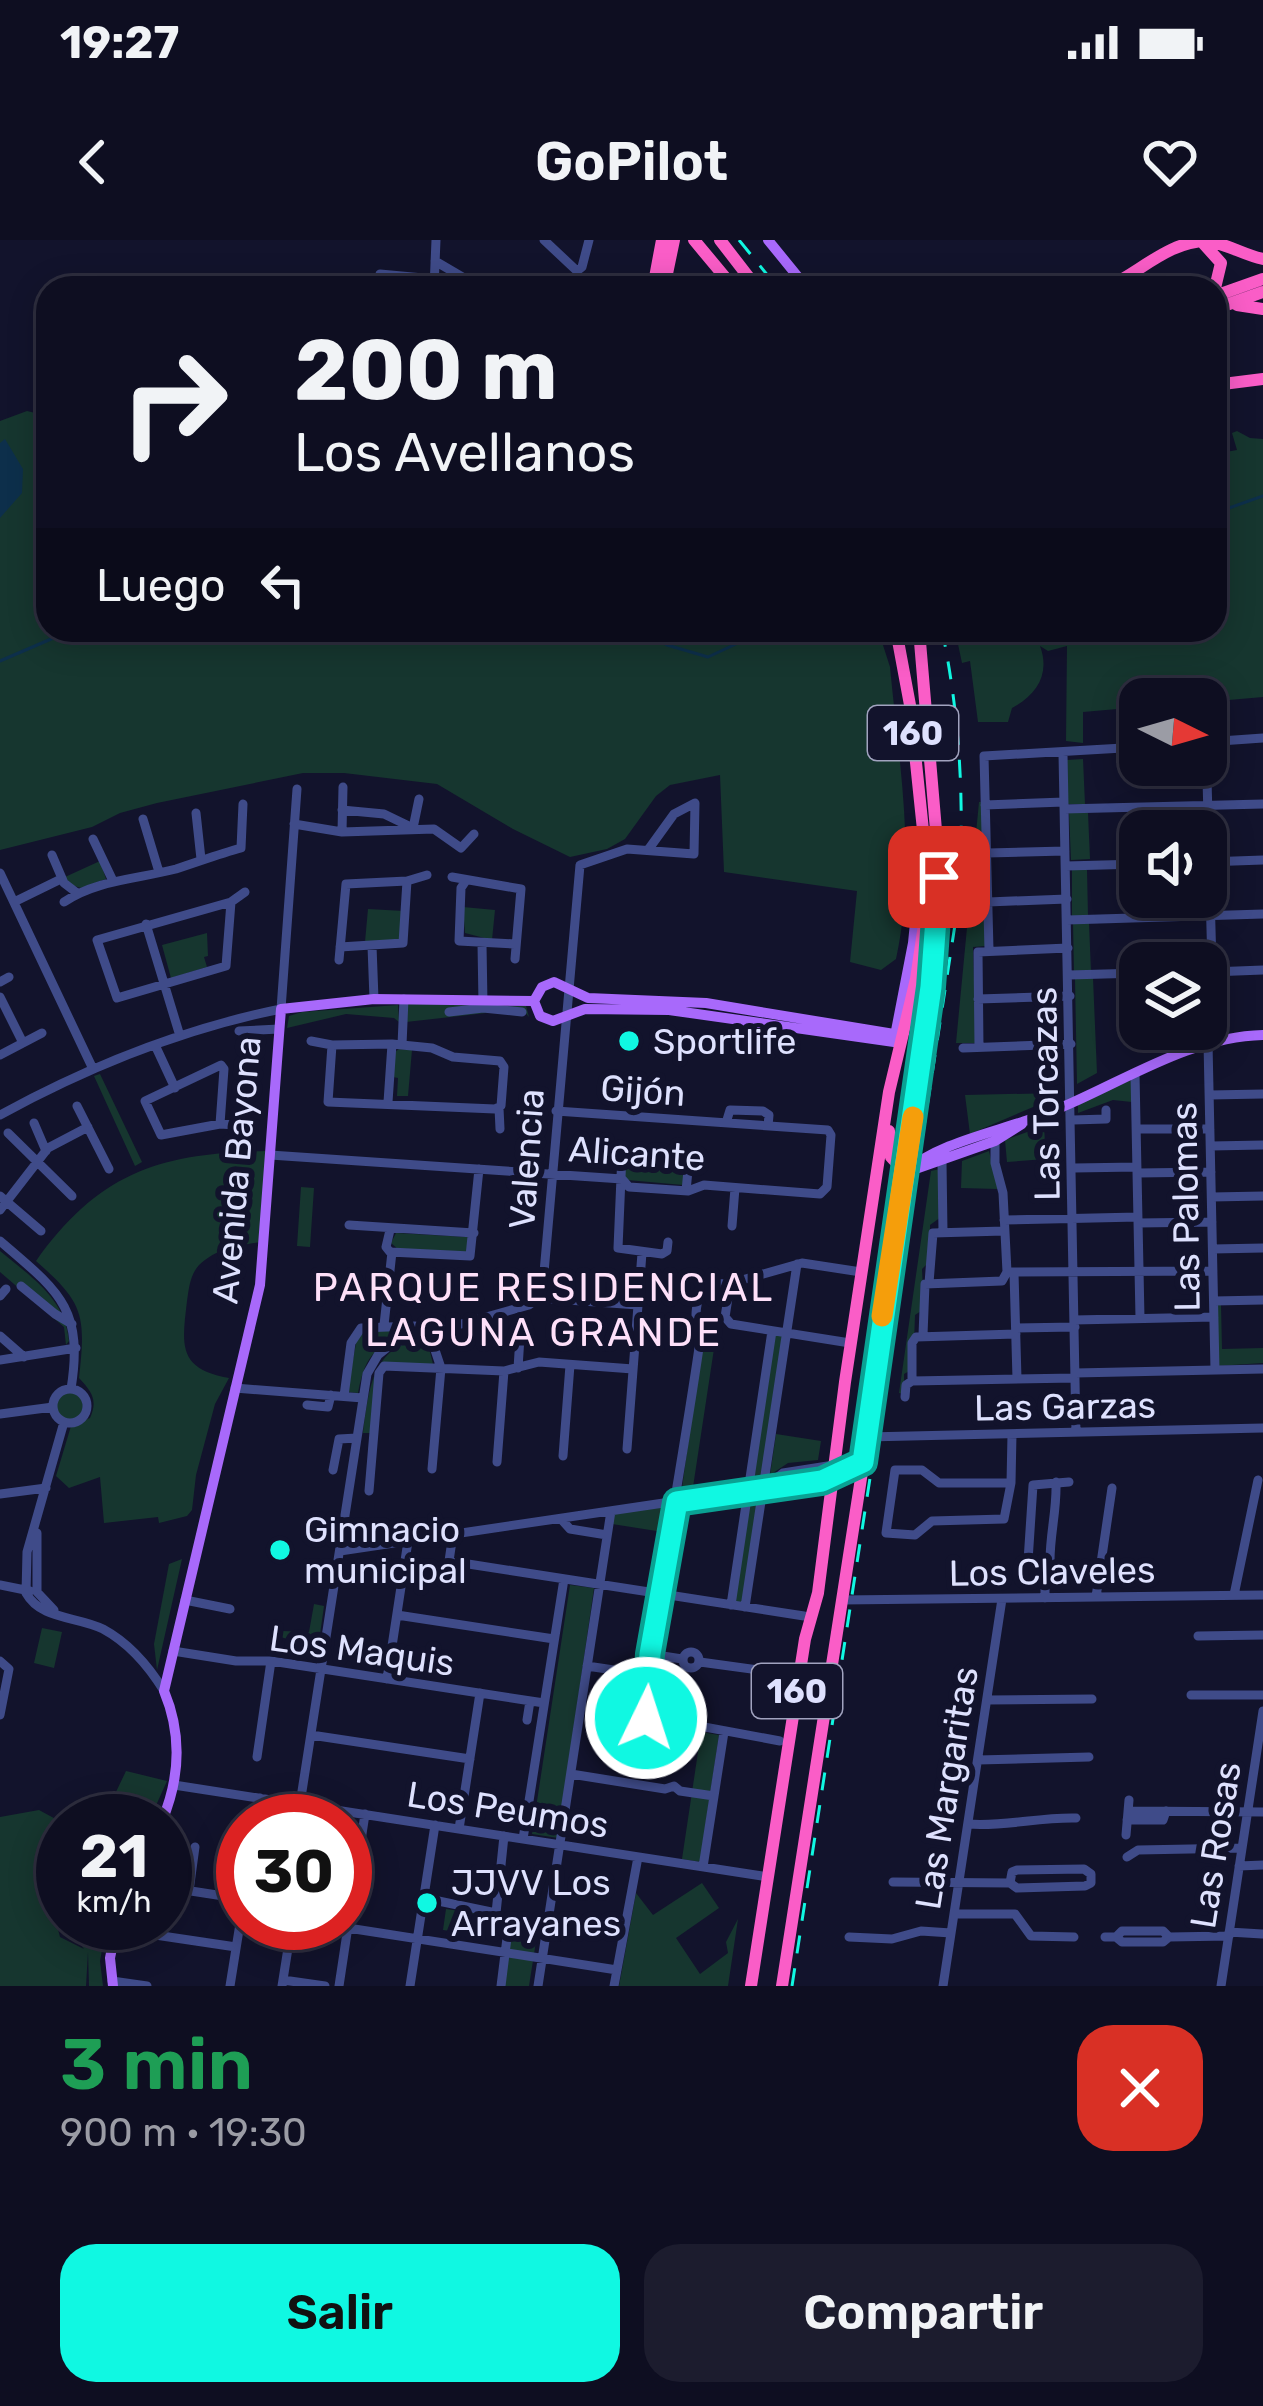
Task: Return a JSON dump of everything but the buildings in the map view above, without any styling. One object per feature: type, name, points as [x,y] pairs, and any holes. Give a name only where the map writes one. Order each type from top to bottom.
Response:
[{"type":"highway","points":[[655,276],[662,240]]},
{"type":"highway","points":[[666,276],[674,240]]},
{"type":"highway","points":[[694,240],[724,276]]},
{"type":"highway","points":[[719,240],[748,276]]},
{"type":"highway","points":[[1125,276],[1172,247],[1197,240],[1263,259]]},
{"type":"highway","points":[[1197,240],[1220,259],[1221,276]]},
{"type":"highway","points":[[1227,289],[1263,279]]},
{"type":"highway","points":[[1227,305],[1263,292]]},
{"type":"highway","points":[[1230,304],[1263,309]]},
{"type":"highway","points":[[1227,384],[1263,379]]},
{"type":"highway","name":"160","points":[[751,1986],[805,1639],[817,1599],[895,1044],[923,938],[930,837],[898,642]]},
{"type":"highway","name":"160","points":[[782,1986],[936,948],[919,642]]},
{"type":"highway","points":[[873,1195],[887,1180],[905,1172],[891,1157],[888,1137],[895,1044]]},
{"type":"highway","points":[[833,1472],[863,1462]]},
{"type":"main road","points":[[768,240],[797,276]]},
{"type":"main road","points":[[534,1001],[545,984],[554,982],[588,998],[706,1003],[895,1044]]},
{"type":"main road","points":[[281,1009],[374,999],[534,1001]]},
{"type":"main road","points":[[534,1001],[543,1018],[563,1019],[591,1009],[669,1010],[895,1044]]},
{"type":"main road","name":"Avenida Bayona","points":[[164,1691],[260,1285],[281,1009]]},
{"type":"main road","points":[[1227,1040],[1263,1035]]},
{"type":"main road","points":[[905,1172],[924,1158],[1024,1122],[1192,1050]]},
{"type":"main road","points":[[905,1172],[994,1141],[1024,1122]]},
{"type":"main road","points":[[164,1691],[177,1741],[172,1794]]},
{"type":"main road","points":[[112,1950],[112,1983]]},
{"type":"street","points":[[434,276],[436,240]]},
{"type":"street","points":[[544,240],[578,271],[589,240]]},
{"type":"street","points":[[435,261],[461,276]]},
{"type":"street","points":[[380,274],[392,276]]},
{"type":"street","points":[[1227,741],[1263,738]]},
{"type":"street","points":[[979,1048],[978,999],[988,902],[984,757],[1119,749]]},
{"type":"street","name":"Las Torcazas","points":[[1063,754],[1076,1432]]},
{"type":"street","name":"Las Palomas","points":[[1207,786],[1208,810]]},
{"type":"street","points":[[342,832],[343,787]]},
{"type":"street","name":"Avenida Bayona","points":[[281,1009],[297,789]]},
{"type":"street","points":[[412,828],[418,799]]},
{"type":"street","points":[[695,803],[695,854],[648,850],[671,818],[695,803]]},
{"type":"street","points":[[64,902],[112,881],[242,847],[243,804]]},
{"type":"street","points":[[985,805],[1263,804]]},
{"type":"street","points":[[342,810],[384,814],[412,828]]},
{"type":"street","points":[[196,813],[201,859]]},
{"type":"street","points":[[143,819],[159,872]]},
{"type":"street","points":[[294,824],[342,832],[439,830],[461,848],[474,834]]},
{"type":"street","points":[[93,839],[112,881]]},
{"type":"street","name":"Valencia","points":[[540,1298],[580,865],[623,850],[648,850]]},
{"type":"street","points":[[987,853],[1065,851]]},
{"type":"street","points":[[52,855],[62,879],[77,893]]},
{"type":"street","points":[[1227,861],[1263,860]]},
{"type":"street","points":[[1066,866],[1119,864]]},
{"type":"street","points":[[0,873],[93,1069]]},
{"type":"street","points":[[407,881],[405,941],[339,954],[339,884],[407,881],[427,874]]},
{"type":"street","points":[[452,877],[521,889],[536,886]]},
{"type":"street","points":[[14,902],[62,879]]},
{"type":"street","points":[[465,882],[456,946],[515,944]]},
{"type":"street","points":[[515,959],[521,889]]},
{"type":"street","points":[[231,902],[228,964],[118,999],[96,946],[99,939],[231,902],[245,892]]},
{"type":"street","points":[[988,902],[1067,899]]},
{"type":"street","points":[[1227,915],[1263,914]]},
{"type":"street","points":[[1067,920],[1138,918]]},
{"type":"street","points":[[146,924],[180,1036]]},
{"type":"street","points":[[482,944],[482,1003]]},
{"type":"street","points":[[372,946],[374,999]]},
{"type":"street","points":[[984,951],[1068,948]]},
{"type":"street","points":[[1227,971],[1263,970]]},
{"type":"street","points":[[1069,975],[1119,974]]},
{"type":"street","points":[[978,999],[1070,996]]},
{"type":"street","points":[[0,997],[23,1043]]},
{"type":"street","points":[[388,1102],[404,999]]},
{"type":"street","points":[[449,1012],[482,1003],[522,1012]]},
{"type":"street","points":[[1,1111],[155,1045],[281,1009]]},
{"type":"street","points":[[239,1031],[279,1030]]},
{"type":"street","points":[[0,1055],[43,1034]]},
{"type":"street","points":[[311,1041],[397,1044],[431,1048],[453,1058],[502,1062]]},
{"type":"street","points":[[963,1048],[1071,1044]]},
{"type":"street","points":[[155,1045],[175,1088]]},
{"type":"street","points":[[324,1117],[332,1045]]},
{"type":"street","points":[[500,1129],[506,1047]]},
{"type":"street","name":"Las Palomas","points":[[1211,1050],[1215,1370]]},
{"type":"street","points":[[220,1124],[223,1066],[146,1101],[158,1133],[220,1124],[251,1126]]},
{"type":"street","points":[[1135,1074],[1140,1318]]},
{"type":"street","points":[[1210,1095],[1263,1094]]},
{"type":"street","points":[[328,1102],[500,1108]]},
{"type":"street","points":[[77,1106],[109,1169]]},
{"type":"street","points":[[1073,1120],[1106,1119],[1106,1110]]},
{"type":"street","name":"Gijón","points":[[556,1111],[827,1130],[831,1135],[829,1160]]},
{"type":"street","points":[[34,1123],[42,1156]]},
{"type":"street","points":[[41,1231],[1,1205],[42,1156],[88,1127]]},
{"type":"street","points":[[1137,1129],[1210,1129]]},
{"type":"street","points":[[8,1133],[42,1156],[72,1196]]},
{"type":"street","points":[[994,1141],[1016,1331],[1017,1379]]},
{"type":"street","points":[[1211,1146],[1263,1145]]},
{"type":"street","points":[[668,1242],[664,1254],[621,1250],[617,1245],[622,1155],[625,1151],[684,1155],[689,1160],[686,1191]]},
{"type":"street","name":"Alicante","points":[[270,1155],[622,1179],[629,1187],[686,1191],[702,1186],[820,1194],[827,1187],[829,1160]]},
{"type":"street","points":[[922,1336],[926,1286],[938,1233],[942,1162]]},
{"type":"street","points":[[1074,1168],[1211,1172]]},
{"type":"street","points":[[390,1230],[386,1247],[392,1252],[468,1257],[473,1252],[479,1169]]},
{"type":"street","points":[[732,1226],[735,1188]]},
{"type":"street","points":[[1212,1197],[1263,1196]]},
{"type":"street","points":[[938,1233],[1075,1219],[1212,1222]]},
{"type":"street","points":[[349,1226],[474,1233]]},
{"type":"street","points":[[0,1241],[55,1290],[72,1324],[76,1351],[71,1389]]},
{"type":"street","points":[[1213,1249],[1263,1248]]},
{"type":"street","points":[[384,1325],[392,1252]]},
{"type":"street","points":[[627,1449],[642,1253]]},
{"type":"street","points":[[780,1741],[645,1716],[650,1654],[700,1334],[695,1324],[704,1284],[725,1284],[797,1264],[862,1272]]},
{"type":"street","points":[[746,1607],[797,1264]]},
{"type":"street","points":[[926,1286],[1001,1281],[1010,1273],[1213,1271]]},
{"type":"street","points":[[22,1286],[72,1324]]},
{"type":"street","points":[[305,1794],[310,1735],[370,1366],[383,1349],[540,1298],[638,1305]]},
{"type":"street","points":[[728,1298],[725,1317],[729,1323],[850,1343]]},
{"type":"street","points":[[1214,1301],[1263,1300]]},
{"type":"street","points":[[912,1381],[912,1343],[922,1336],[1140,1318],[1214,1317]]},
{"type":"street","points":[[518,1368],[521,1322]]},
{"type":"street","points":[[344,1396],[356,1334],[368,1325],[420,1327],[429,1332],[441,1367],[432,1469]]},
{"type":"street","points":[[730,1604],[772,1331]]},
{"type":"street","points":[[0,1336],[24,1357]]},
{"type":"street","points":[[0,1360],[76,1351]]},
{"type":"street","points":[[369,1491],[380,1370],[388,1365],[504,1371],[536,1363],[633,1370]]},
{"type":"street","points":[[563,1456],[570,1365]]},
{"type":"street","points":[[905,1397],[906,1385],[912,1381],[1263,1369]]},
{"type":"street","points":[[497,1462],[504,1371]]},
{"type":"street","points":[[236,1388],[363,1398]]},
{"type":"street","points":[[53,1407],[56,1395],[71,1389],[83,1395],[86,1411],[77,1421],[64,1422]]},
{"type":"street","points":[[307,1405],[328,1406],[331,1395]]},
{"type":"street","points":[[0,1414],[53,1407]]},
{"type":"street","points":[[53,1407],[64,1422]]},
{"type":"street","points":[[64,1422],[37,1521],[31,1591],[40,1610],[97,1626],[122,1641],[164,1691]]},
{"type":"street","name":"Las Garzas","points":[[867,1437],[1263,1429]]},
{"type":"street","points":[[1012,1434],[1012,1483],[1004,1519],[932,1521],[915,1535],[885,1531],[895,1470],[922,1470],[939,1483],[1012,1483]]},
{"type":"street","points":[[333,1470],[339,1438],[372,1450]]},
{"type":"street","points":[[340,1551],[763,1489],[833,1472]]},
{"type":"street","points":[[1234,1595],[1258,1480]]},
{"type":"street","points":[[1045,1598],[1057,1482]]},
{"type":"street","points":[[1045,1566],[1028,1562],[1033,1486],[1069,1482]]},
{"type":"street","points":[[5,1493],[46,1488]]},
{"type":"street","points":[[1096,1598],[1112,1488]]},
{"type":"street","points":[[538,1986],[611,1511]]},
{"type":"street","points":[[561,1519],[572,1530],[607,1535]]},
{"type":"street","points":[[453,1534],[449,1561],[804,1616]]},
{"type":"street","points":[[387,1679],[408,1540]]},
{"type":"street","points":[[523,1839],[564,1579]]},
{"type":"street","points":[[0,1585],[31,1591]]},
{"type":"street","name":"Los Claveles","points":[[842,1600],[1263,1595]]},
{"type":"street","name":"Las Margaritas","points":[[943,1986],[1003,1599]]},
{"type":"street","points":[[184,1600],[230,1609]]},
{"type":"street","points":[[397,1615],[554,1639]]},
{"type":"street","points":[[1198,1636],[1263,1635]]},
{"type":"street","name":"Los Maquis","points":[[173,1651],[236,1661],[272,1661],[544,1703]]},
{"type":"street","points":[[650,1654],[682,1659],[689,1653],[700,1661],[795,1675]]},
{"type":"street","points":[[0,1660],[9,1669],[0,1715]]},
{"type":"street","points":[[257,1757],[272,1661]]},
{"type":"street","points":[[587,1666],[647,1675]]},
{"type":"street","points":[[459,1829],[480,1693]]},
{"type":"street","points":[[1191,1695],[1263,1695]]},
{"type":"street","points":[[987,1700],[1092,1699]]},
{"type":"street","points":[[527,1720],[530,1701]]},
{"type":"street","name":"Las Rosas","points":[[1221,1986],[1263,1711]]},
{"type":"street","points":[[703,1867],[724,1732]]},
{"type":"street","points":[[310,1735],[470,1759]]},
{"type":"street","points":[[978,1760],[1088,1757]]},
{"type":"street","points":[[571,1774],[665,1789],[671,1796],[680,1791],[714,1796]]},
{"type":"street","name":"Los Peumos","points":[[175,1785],[234,1794]]},
{"type":"street","points":[[1126,1834],[1128,1810],[1263,1812]]},
{"type":"street","name":"Los Peumos","points":[[372,1815],[762,1876]]},
{"type":"street","points":[[968,1824],[1001,1827],[1032,1818],[1076,1818]]},
{"type":"street","points":[[410,1986],[435,1825]]},
{"type":"street","points":[[496,1913],[504,1836]]},
{"type":"street","points":[[192,1869],[195,1847]]},
{"type":"street","points":[[1126,1857],[1138,1850],[1242,1848]]},
{"type":"street","points":[[614,1986],[638,1857]]},
{"type":"street","points":[[1239,1866],[1263,1865]]},
{"type":"street","points":[[893,1882],[1085,1886],[1091,1883],[1091,1874],[1084,1869],[1017,1870],[1010,1883]]},
{"type":"street","points":[[424,1898],[496,1913],[507,1926],[501,1986]]},
{"type":"street","points":[[954,1914],[1015,1914],[1031,1936],[1074,1937]]},
{"type":"street","points":[[849,1937],[895,1939],[921,1931],[951,1933]]},
{"type":"street","points":[[372,1932],[617,1970]]},
{"type":"street","points":[[1110,1937],[1122,1942],[1162,1942],[1168,1937],[1263,1934]]},
{"type":"street","points":[[230,1986],[236,1950]]},
{"type":"street","points":[[288,1950],[283,1983],[325,1986]]},
{"type":"street","points":[[339,1986],[345,1950]]},
{"type":"street","points":[[112,1983],[147,1986]]},
{"type":"green space","points":[[27,411],[36,413],[36,642],[882,642],[890,667],[906,850],[896,959],[881,970],[850,962],[857,891],[724,872],[720,775],[670,785],[656,796],[625,839],[607,849],[570,857],[437,784],[344,773],[303,773],[157,803],[92,827],[0,850],[0,421]]},
{"type":"green space","points":[[1232,433],[1263,439],[1263,697],[1227,700],[1227,678],[1119,678],[1119,709],[1083,712],[1083,743],[1066,741],[1067,646],[1048,651],[1040,646],[1044,665],[1035,689],[1012,708],[1008,722],[978,722],[970,661],[962,663],[958,642],[1227,642],[1227,452],[1237,450]]},
{"type":"green space","points":[[1083,759],[1085,804],[1068,804],[1067,760]]},
{"type":"green space","points":[[979,802],[986,946],[973,947],[976,1043],[956,1043]]},
{"type":"green space","points":[[1069,813],[1088,813],[1090,859],[1071,860]]},
{"type":"green space","points":[[100,861],[106,879],[81,888],[65,877]]},
{"type":"green space","points":[[1072,870],[1087,870],[1088,916],[1072,916]]},
{"type":"green space","points":[[463,907],[495,910],[492,940],[465,933]]},
{"type":"green space","points":[[368,909],[404,911],[401,940],[365,942]]},
{"type":"green space","points":[[1073,923],[1089,923],[1091,972],[1074,973]]},
{"type":"green space","points":[[207,933],[207,967],[171,978],[162,945]]},
{"type":"green space","points":[[1093,978],[1097,1073],[1077,1084],[1075,979]]},
{"type":"green space","points":[[407,1003],[526,1006],[529,1017],[522,1009],[406,1022]]},
{"type":"green space","points":[[398,1005],[399,1022],[346,1014],[287,1028],[289,1016],[302,1012]]},
{"type":"green space","points":[[399,1049],[412,1050],[408,1096],[397,1096],[398,1078],[393,1077]]},
{"type":"green space","points":[[100,1074],[142,1162],[135,1166],[94,1076]]},
{"type":"green space","points":[[1132,1080],[1132,1102],[1113,1100],[1078,1113],[1078,1102]]},
{"type":"green space","points":[[965,1095],[1059,1096],[970,1134]]},
{"type":"green space","points":[[1044,1126],[1046,1159],[1007,1162],[1005,1140]]},
{"type":"green space","points":[[266,1151],[261,1242],[206,1259],[189,1287],[184,1330],[187,1352],[200,1368],[229,1378],[215,1404],[192,1510],[187,1516],[159,1523],[158,1517],[104,1523],[100,1477],[69,1488],[56,1476],[71,1426],[90,1418],[93,1401],[79,1378],[78,1312],[64,1288],[36,1261],[84,1207],[135,1173],[195,1157]]},
{"type":"green space","points":[[989,1151],[998,1189],[961,1188],[962,1161]]},
{"type":"green space","points":[[623,1156],[685,1158],[683,1185],[627,1180]]},
{"type":"green space","points":[[940,1169],[941,1217],[930,1225],[930,1261],[922,1269],[924,1309],[915,1315],[913,1369],[904,1374],[904,1394],[899,1393],[931,1171]]},
{"type":"green space","points":[[301,1187],[314,1188],[310,1247],[297,1246]]},
{"type":"green space","points":[[396,1233],[471,1239],[466,1253],[399,1250],[391,1243]]},
{"type":"green space","points":[[0,1251],[54,1300],[66,1326],[66,1345],[64,1327],[0,1272]]},
{"type":"green space","points":[[1217,1305],[1221,1305],[1222,1349],[1263,1348],[1263,1363],[1217,1366]]},
{"type":"green space","points":[[704,1326],[717,1329],[693,1487],[682,1488]]},
{"type":"green space","points":[[367,1328],[414,1332],[375,1352],[358,1393],[347,1392],[357,1338]]},
{"type":"green space","points":[[774,1333],[783,1335],[762,1476],[753,1477]]},
{"type":"green space","points":[[427,1340],[433,1364],[382,1364],[371,1433],[363,1433],[371,1385],[384,1359],[395,1349]]},
{"type":"green space","points":[[69,1392],[79,1396],[83,1406],[79,1416],[69,1420],[59,1416],[55,1406],[59,1396]]},
{"type":"green space","points":[[776,1434],[821,1441],[818,1460],[788,1463],[770,1475]]},
{"type":"green space","points":[[759,1497],[742,1603],[734,1601],[749,1500]]},
{"type":"green space","points":[[695,1502],[694,1514],[684,1516],[671,1588],[657,1585],[669,1504]]},
{"type":"green space","points":[[667,1506],[663,1532],[612,1524],[614,1513]]},
{"type":"green space","points":[[182,1559],[157,1670],[154,1644],[169,1564]]},
{"type":"green space","points":[[570,1585],[594,1588],[558,1838],[532,1834]]},
{"type":"green space","points":[[314,1604],[324,1606],[317,1656],[285,1651],[287,1639],[281,1637],[282,1631],[309,1632]]},
{"type":"green space","points":[[42,1628],[62,1632],[54,1668],[34,1663]]},
{"type":"green space","points":[[701,1732],[719,1735],[700,1862],[682,1859]]},
{"type":"green space","points":[[126,1771],[167,1781],[161,1794],[115,1794]]},
{"type":"green space","points":[[36,1811],[36,1950],[102,1950],[103,1986],[89,1986],[88,1952],[86,1986],[0,1986],[0,1817]]},
{"type":"green space","points":[[702,1883],[719,1908],[676,1938],[700,1974],[728,1953],[726,1942],[738,1919],[728,1986],[619,1986],[636,1893],[653,1915]]},
{"type":"green space","points":[[446,1909],[481,1914],[478,1935],[443,1930]]},
{"type":"green space","points":[[512,1918],[539,1922],[529,1986],[502,1986]]},
{"type":"water","points":[[5,439],[23,469],[22,493],[0,518],[0,443]]},
{"type":"waterway","points":[[1227,509],[1263,496]]},
{"type":"waterway","points":[[0,661],[44,642]]},
{"type":"waterway","points":[[663,642],[708,657],[740,642]]},
{"type":"railway","points":[[739,240],[768,276]]},
{"type":"railway","points":[[792,1986],[958,905],[960,767],[944,642]]},
{"type":"slow traffic","points":[[882,1316],[913,1117]]},
{"type":"place","name":"Sportlife","points":[[629,1041]]},
{"type":"place","name":"Gimnacio municipal","points":[[280,1550]]},
{"type":"place","name":"JJVV Los Arrayanes","points":[[427,1903]]},
{"type":"district","name":"PARQUE RESIDENCIAL LAGUNA GRANDE","points":[[544,1310]]},
{"type":"route","points":[[646,1718],[650,1654],[677,1502],[822,1481],[863,1462],[931,987],[939,877]]}]
